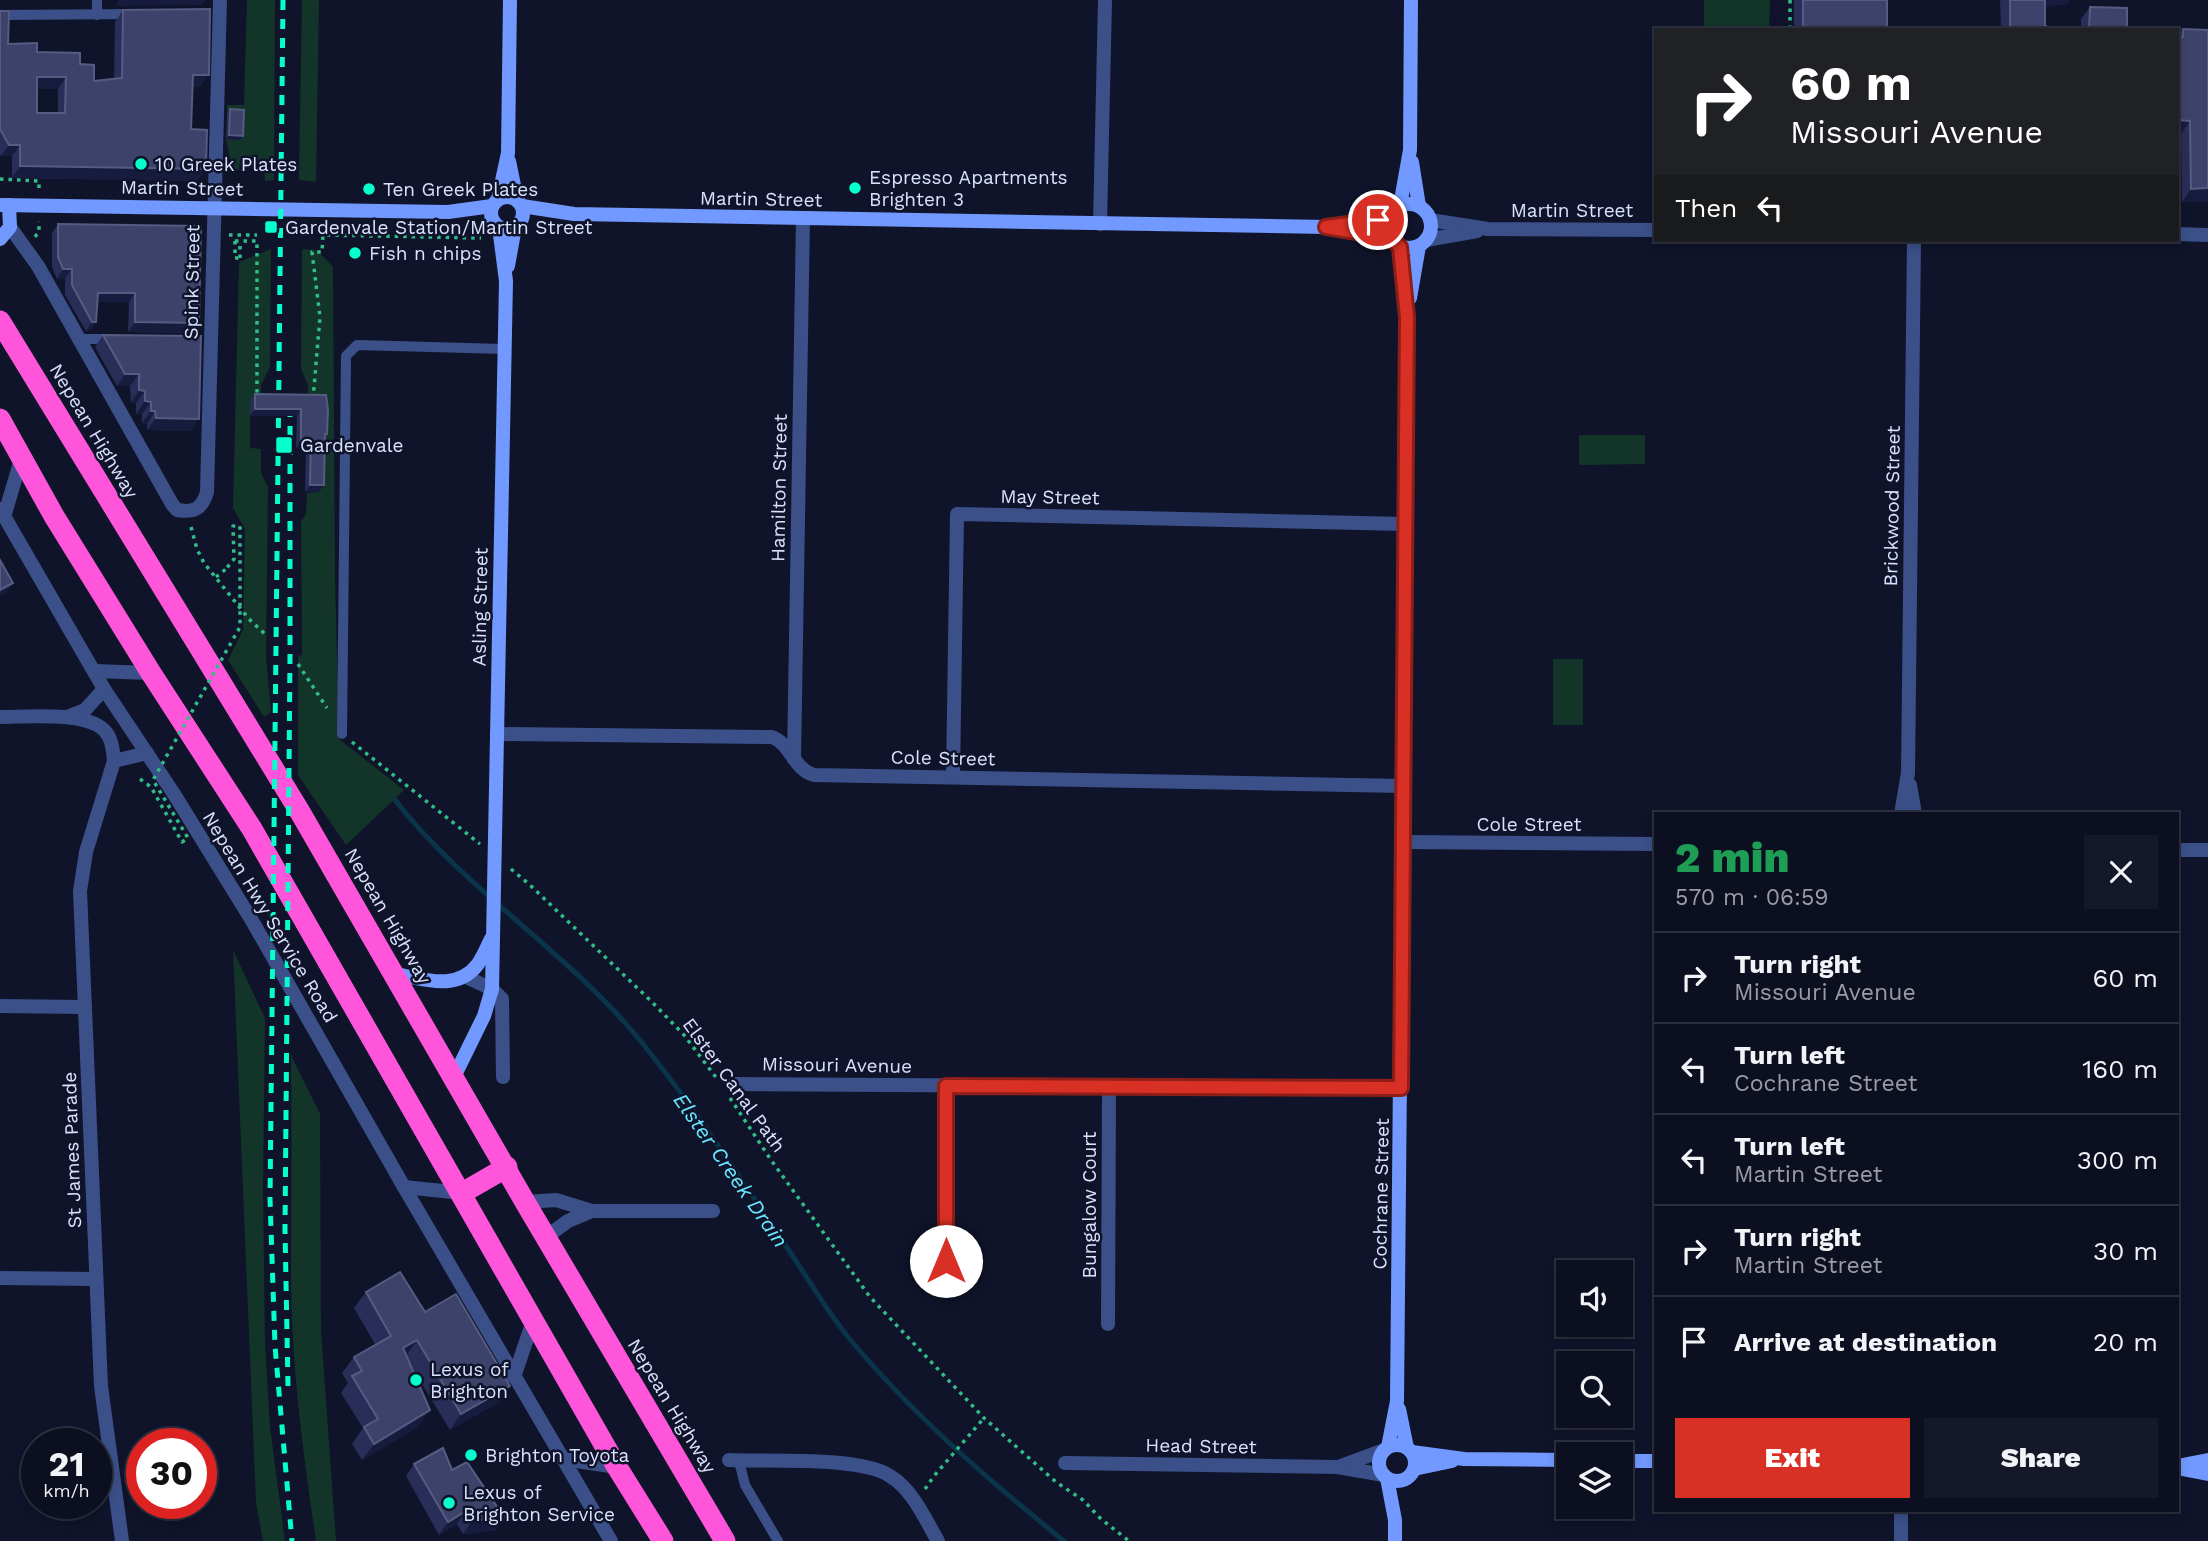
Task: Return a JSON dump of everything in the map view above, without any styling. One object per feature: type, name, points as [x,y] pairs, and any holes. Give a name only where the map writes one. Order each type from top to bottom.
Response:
[{"type":"highway","name":"Nepean Highway","points":[[0,321],[7,350],[300,812],[525,1202],[726,1541]]},
{"type":"highway","points":[[0,419],[54,516],[252,829],[617,1467],[663,1541]]},
{"type":"highway","points":[[462,1193],[507,1167]]},
{"type":"street","name":"Asling Street","points":[[454,1077],[484,1016],[492,989],[506,281],[519,213],[508,153],[510,0]]},
{"type":"street","points":[[1100,223],[1105,0]]},
{"type":"street","points":[[1410,0],[1410,150],[1419,206]]},
{"type":"street","name":"Spink Street","points":[[187,512],[197,510],[202,505],[207,492],[207,340],[213,235],[215,9]]},
{"type":"street","points":[[1400,206],[1410,150]]},
{"type":"street","name":"Asling Street","points":[[506,281],[495,213],[508,153]]},
{"type":"street","points":[[508,196],[519,213],[504,229],[495,213],[508,196]]},
{"type":"street","points":[[0,239],[10,227],[3,202]]},
{"type":"street","name":"Martin Street","points":[[3,202],[495,213]]},
{"type":"street","points":[[1407,204],[1419,206],[1424,210],[1431,227],[1423,243],[1406,248],[1395,243],[1387,232],[1388,219],[1400,206],[1407,204]]},
{"type":"street","name":"Martin Street","points":[[519,213],[1326,227],[1388,219]]},
{"type":"street","name":"Hamilton Street","points":[[794,759],[803,218]]},
{"type":"street","name":"Martin Street","points":[[1430,220],[1488,229],[1654,230]]},
{"type":"street","name":"Nepean Highway","points":[[10,227],[38,266],[172,504],[177,510],[187,512]]},
{"type":"street","name":"Martin Street","points":[[1326,227],[1395,243]]},
{"type":"street","name":"Martin Street","points":[[1423,243],[1488,229]]},
{"type":"street","points":[[2179,234],[2208,235]]},
{"type":"street","name":"Brickwood Street","points":[[1901,812],[1908,773],[1914,242]]},
{"type":"street","name":"Cochrane Street","points":[[1386,1449],[1397,1401],[1407,317],[1395,243]]},
{"type":"street","name":"Cochrane Street","points":[[1407,317],[1423,243]]},
{"type":"street","name":"Nepean Hwy Service Road","points":[[22,456],[2,513],[104,689],[251,919],[611,1541]]},
{"type":"street","name":"May Street","points":[[953,777],[957,514],[1405,524]]},
{"type":"street","points":[[94,671],[151,673]]},
{"type":"street","points":[[0,717],[65,717],[85,710],[104,689]]},
{"type":"street","name":"St James Parade","points":[[65,717],[96,724],[105,730],[110,739],[114,761],[82,872],[80,891],[101,1386],[122,1541]]},
{"type":"street","name":"Cole Street","points":[[497,734],[772,737],[782,744],[804,771],[814,775],[1403,786]]},
{"type":"street","points":[[114,761],[147,753]]},
{"type":"street","name":"Brickwood Street","points":[[1908,773],[1915,812]]},
{"type":"street","name":"Cole Street","points":[[1403,842],[1654,844]]},
{"type":"street","points":[[2179,850],[2208,850]]},
{"type":"street","name":"Asling Street","points":[[464,976],[478,964],[493,934]]},
{"type":"street","points":[[395,974],[440,983],[453,982],[464,976],[492,989]]},
{"type":"street","name":"Asling Street","points":[[492,989],[499,994],[503,1003],[503,1077]]},
{"type":"street","points":[[0,1006],[85,1007]]},
{"type":"street","points":[[946,1086],[946,1261]]},
{"type":"street","name":"Missouri Avenue","points":[[730,1087],[1401,1088]]},
{"type":"street","name":"Bungalow Court","points":[[1108,1324],[1110,1087]]},
{"type":"street","points":[[404,1187],[462,1193]]},
{"type":"street","points":[[525,1202],[556,1200],[592,1211],[713,1211]]},
{"type":"street","points":[[546,1237],[568,1221],[592,1211]]},
{"type":"street","points":[[0,1278],[96,1279]]},
{"type":"street","points":[[514,1377],[533,1321]]},
{"type":"street","name":"Cochrane Street","points":[[1397,1401],[1409,1450]]},
{"type":"street","points":[[1395,1541],[1395,1520],[1385,1476],[1379,1465],[1381,1455],[1386,1449],[1398,1445],[1409,1450],[1464,1459],[1556,1460]]},
{"type":"street","name":"Head Street","points":[[1337,1467],[1386,1449]]},
{"type":"street","points":[[1395,1520],[1416,1463],[1409,1450]]},
{"type":"street","points":[[563,1459],[617,1467]]},
{"type":"street","points":[[1385,1476],[1396,1481],[1410,1474],[1464,1459]]},
{"type":"street","points":[[2179,1467],[2208,1460]]},
{"type":"street","points":[[734,1461],[851,1464],[880,1470],[892,1476],[903,1487],[916,1503],[938,1541]]},
{"type":"street","points":[[1633,1461],[1654,1461]]},
{"type":"street","name":"Head Street","points":[[1065,1463],[1337,1467],[1385,1476]]},
{"type":"street","points":[[2179,1467],[2208,1474]]},
{"type":"street","points":[[1901,1512],[1901,1541]]},
{"type":"lane","points":[[97,0],[97,15]]},
{"type":"lane","points":[[0,15],[151,14]]},
{"type":"lane","points":[[79,339],[131,340]]},
{"type":"lane","points":[[342,734],[346,356],[357,345],[504,349]]},
{"type":"lane","points":[[734,1461],[778,1541]]},
{"type":"path","points":[[1790,0],[1790,28]]},
{"type":"path","points":[[0,178],[10,180]]},
{"type":"path","points":[[213,235],[257,235]]},
{"type":"path","points":[[235,235],[238,241],[257,241],[257,405]]},
{"type":"path","points":[[312,405],[320,317],[312,252],[323,252],[323,235],[481,238]]},
{"type":"path","points":[[187,512],[197,549],[204,563],[249,619],[266,635]]},
{"type":"path","points":[[140,779],[151,788],[182,842],[188,838],[153,780],[240,627],[240,526],[233,526],[234,559],[216,577]]},
{"type":"path","name":"Elster Canal Path","points":[[299,664],[342,734],[470,834],[530,885],[684,1035],[719,1082]]},
{"type":"path","name":"Elster Canal Path","points":[[730,1087],[771,1160],[870,1297],[984,1418],[1056,1482],[1083,1500],[1101,1519],[1129,1541]]},
{"type":"path","points":[[934,1476],[984,1418]]},
{"type":"green space","points":[[247,0],[275,0],[274,180],[265,181],[264,162],[240,161],[239,170],[232,169],[226,139],[239,140],[241,114],[227,113],[227,105],[244,105]]},
{"type":"green space","points":[[302,0],[319,0],[316,182],[299,180]]},
{"type":"green space","points":[[1704,0],[1770,0],[1769,28],[1704,28]]},
{"type":"green space","points":[[271,249],[270,367],[261,385],[261,401],[250,402],[250,448],[261,449],[261,473],[268,487],[266,655],[271,712],[264,717],[228,660],[243,630],[245,529],[233,508],[239,262]]},
{"type":"green space","points":[[302,249],[317,250],[333,267],[339,739],[404,790],[346,845],[298,775],[298,656],[302,655],[301,521],[306,514],[307,493],[319,492],[320,441],[308,401],[308,385],[301,369]]},
{"type":"green space","points":[[1579,435],[1645,435],[1645,464],[1579,465]]},
{"type":"green space","points":[[1553,659],[1583,659],[1583,725],[1553,725]]},
{"type":"green space","points":[[233,950],[265,1018],[265,1343],[270,1427],[285,1541],[263,1541],[256,1503]]},
{"type":"green space","points":[[291,1055],[320,1114],[321,1330],[336,1541],[316,1541],[295,1375],[291,1274]]},
{"type":"building","points":[[1803,0],[1887,0],[1887,28],[1803,28]]},
{"type":"building","points":[[2010,0],[2045,0],[2045,26],[2053,28],[2010,28]]},
{"type":"building","points":[[2090,7],[2127,8],[2127,28],[2089,28]]},
{"type":"building","points":[[210,9],[209,75],[193,75],[191,129],[207,130],[206,169],[20,166],[20,145],[9,145],[0,129],[0,11],[9,11],[8,44],[37,43],[37,52],[80,53],[80,64],[94,65],[94,81],[122,78],[123,10]],"holes":[[[37,77],[66,77],[65,113],[37,113]]]},
{"type":"building","points":[[2183,29],[2208,30],[2208,188],[2191,189],[2190,121],[2179,120],[2179,37],[2183,37]]},
{"type":"building","points":[[230,109],[244,110],[243,136],[229,135]]},
{"type":"building","points":[[58,224],[201,226],[199,323],[135,322],[135,293],[98,293],[96,322],[92,322],[72,285],[72,269],[63,269],[58,257]]},
{"type":"building","points":[[103,335],[201,336],[199,419],[156,418],[155,411],[151,411],[151,402],[145,401],[145,391],[139,390],[139,374],[125,374]]},
{"type":"building","points":[[255,394],[326,395],[328,410],[324,485],[310,485],[311,440],[301,440],[301,409],[255,409]]},
{"type":"building","points":[[0,560],[13,583],[0,590]]},
{"type":"building","name":"Lexus of Brighton","points":[[400,1272],[425,1312],[456,1294],[510,1386],[461,1414],[417,1340],[403,1348],[430,1410],[374,1444],[364,1427],[378,1419],[352,1376],[362,1371],[354,1357],[391,1336],[366,1292]]},
{"type":"building","points":[[443,1448],[452,1470],[467,1462],[504,1517],[472,1521],[466,1511],[448,1522],[414,1464]]},
{"type":"waterway","name":"Elster Creek Drain","points":[[395,800],[454,864],[584,980],[643,1044],[720,1148],[834,1318],[873,1366],[951,1445],[1064,1541]]},
{"type":"railway","points":[[283,0],[270,1199],[275,1346],[292,1541]]},
{"type":"railway","points":[[288,1386],[285,1230],[290,395]]},
{"type":"place","name":"10 Greek Plates","points":[[141,164]]},
{"type":"place","name":"Espresso Apartments Brighten 3","points":[[855,188]]},
{"type":"place","name":"Ten Greek Plates","points":[[369,189]]},
{"type":"place","name":"Gardenvale Station/Martin Street","points":[[271,227]]},
{"type":"place","name":"Fish n chips","points":[[355,253]]},
{"type":"place","name":"Gardenvale","points":[[284,445]]},
{"type":"place","name":"Lexus of Brighton","points":[[416,1380]]},
{"type":"place","name":"Brighton Toyota","points":[[471,1455]]},
{"type":"place","name":"Lexus of Brighton Service","points":[[449,1503]]},
{"type":"route","points":[[946,1261],[946,1086],[1401,1088],[1407,317],[1400,247],[1390,238],[1326,227],[1378,220]]}]
